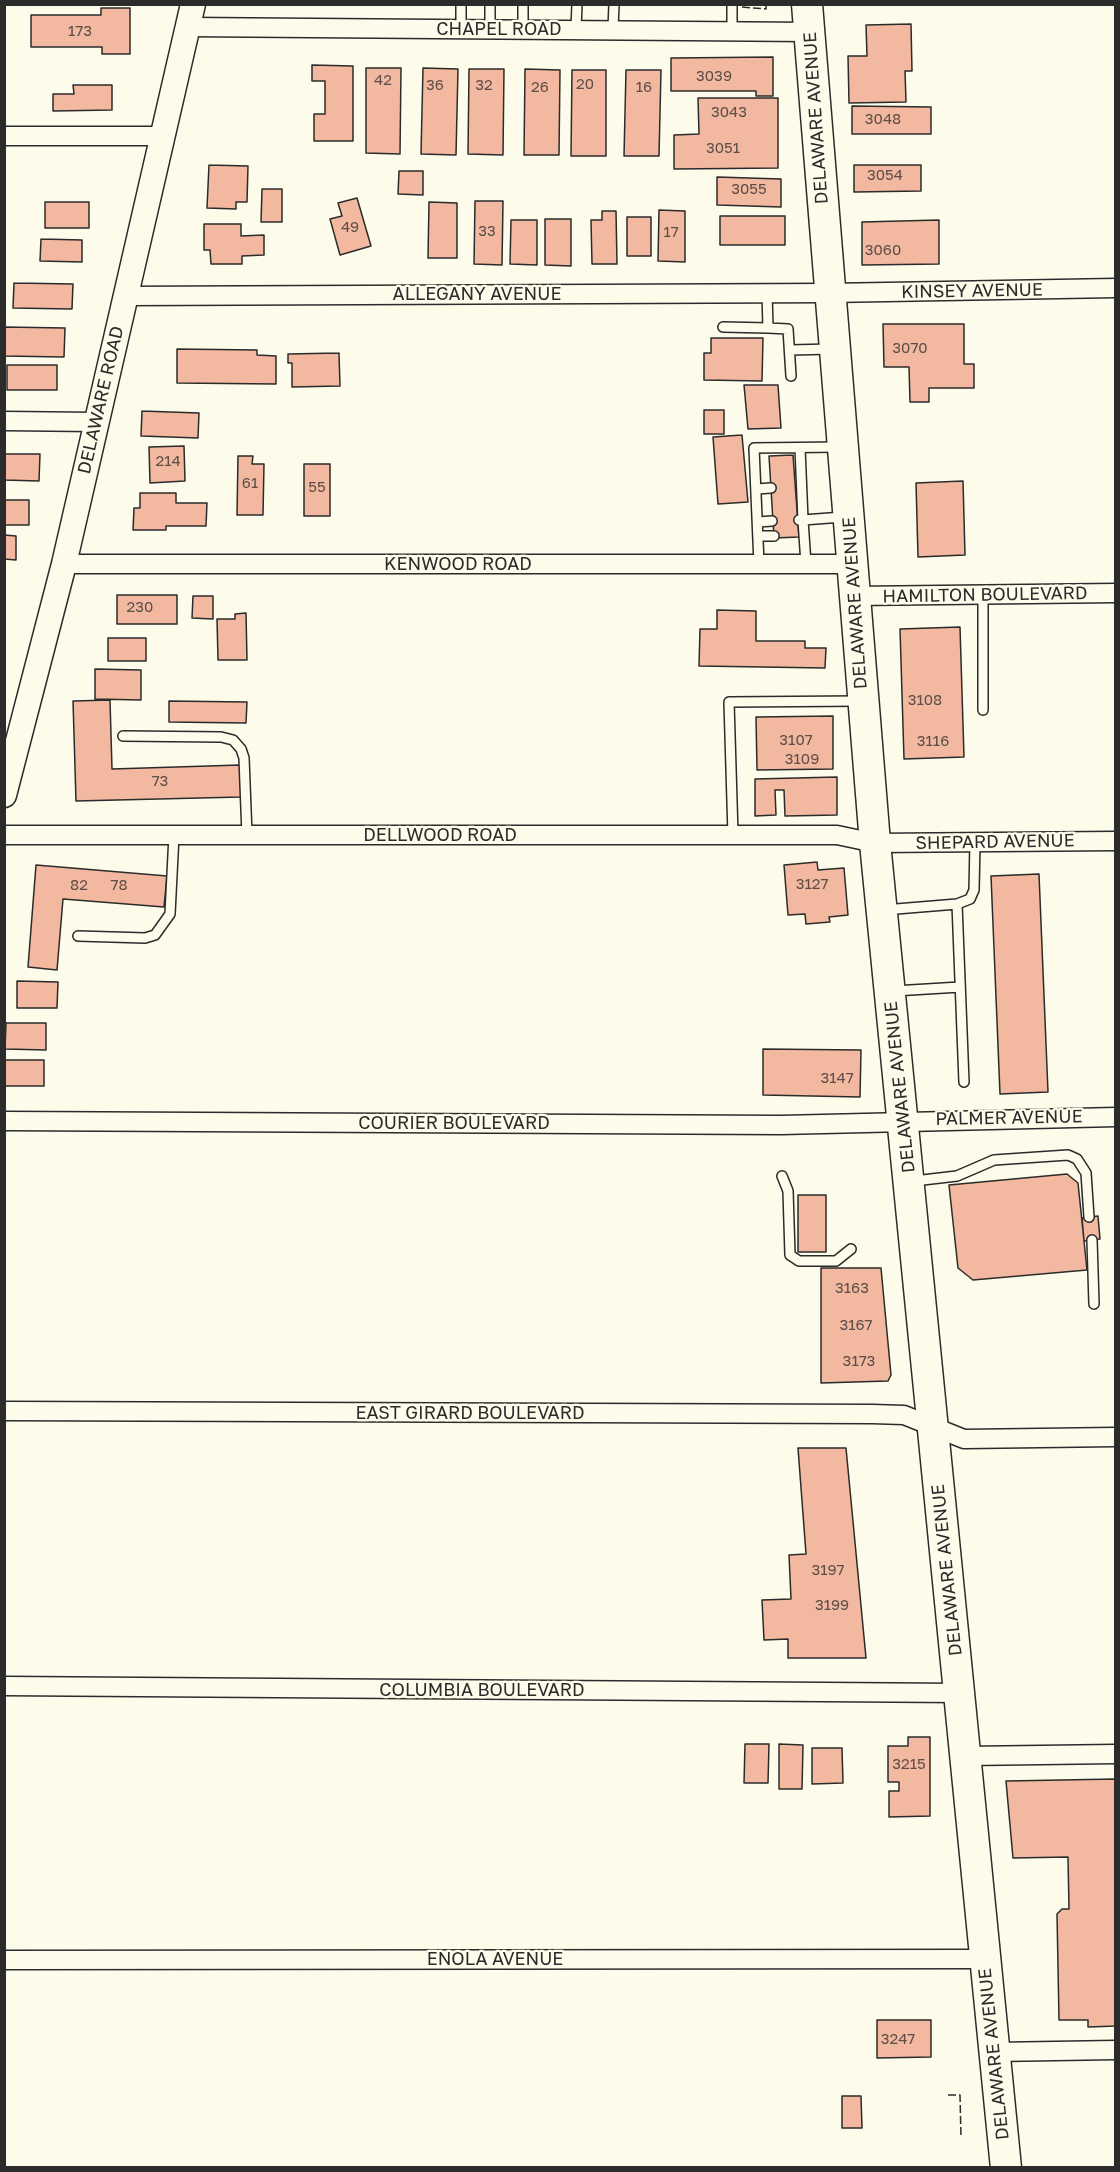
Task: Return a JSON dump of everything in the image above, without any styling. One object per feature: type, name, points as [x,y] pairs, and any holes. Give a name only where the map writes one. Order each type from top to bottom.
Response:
[{"type":"main road","name":"DELAWARE AVENUE","points":[[809,18],[829,293],[875,843],[1006,2168]]},
{"type":"street","name":"CHAPEL ROAD","points":[[191,16],[461,28],[732,31],[809,18]]},
{"type":"street","name":"DELAWARE ROAD","points":[[4,795],[64,564],[161,136],[191,16]]},
{"type":"street","points":[[4,136],[161,136]]},
{"type":"street","name":"KINSEY AVENUE","points":[[829,293],[1116,288]]},
{"type":"street","name":"ALLEGANY AVENUE","points":[[125,296],[829,293]]},
{"type":"street","points":[[4,421],[96,422]]},
{"type":"street","name":"KENWOOD ROAD","points":[[64,564],[852,564]]},
{"type":"street","name":"HAMILTON BOULEVARD","points":[[854,596],[1116,593]]},
{"type":"street","name":"DELLWOOD ROAD","points":[[4,836],[837,836],[875,843]]},
{"type":"street","name":"SHEPARD AVENUE","points":[[875,843],[1116,841]]},
{"type":"street","name":"PALMER AVENUE","points":[[904,1122],[1116,1117]]},
{"type":"street","name":"COURIER BOULEVARD","points":[[4,1121],[781,1125],[904,1122]]},
{"type":"street","name":"EAST GIRARD BOULEVARD","points":[[4,1411],[872,1414],[904,1415],[964,1439],[1116,1437]]},
{"type":"street","name":"COLUMBIA BOULEVARD","points":[[4,1686],[960,1693]]},
{"type":"street","points":[[966,1756],[1116,1754]]},
{"type":"street","name":"ENOLA AVENUE","points":[[4,1960],[985,1959]]},
{"type":"street","points":[[994,2052],[1116,2050]]},
{"type":"lane","points":[[461,4],[461,28]]},
{"type":"lane","points":[[490,4],[490,28]]},
{"type":"lane","points":[[523,4],[523,28]]},
{"type":"lane","points":[[576,29],[577,4]]},
{"type":"lane","points":[[613,30],[614,4]]},
{"type":"lane","points":[[732,4],[732,31]]},
{"type":"lane","points":[[767,293],[768,328]]},
{"type":"lane","points":[[723,327],[788,329],[791,376]]},
{"type":"lane","points":[[790,350],[834,349]]},
{"type":"lane","points":[[759,564],[754,448],[842,447]]},
{"type":"lane","points":[[800,448],[798,486],[801,534],[806,564]]},
{"type":"lane","points":[[756,489],[771,488]]},
{"type":"lane","points":[[800,520],[849,517]]},
{"type":"lane","points":[[758,522],[772,521]]},
{"type":"lane","points":[[758,536],[774,536]]},
{"type":"lane","points":[[982,595],[983,710]]},
{"type":"lane","points":[[733,836],[729,702],[863,701]]},
{"type":"lane","points":[[123,736],[221,737],[233,740],[241,749],[244,758],[247,836]]},
{"type":"lane","points":[[78,936],[145,938],[155,935],[170,914],[174,836]]},
{"type":"lane","points":[[882,910],[957,904],[970,899],[974,890],[975,842]]},
{"type":"lane","points":[[957,904],[964,1082]]},
{"type":"lane","points":[[890,991],[960,987]]},
{"type":"lane","points":[[909,1182],[957,1176],[994,1160],[1068,1155],[1077,1159],[1086,1173],[1089,1217]]},
{"type":"lane","points":[[782,1176],[788,1191],[790,1255],[799,1261],[836,1261],[850,1249]]},
{"type":"lane","points":[[1092,1240],[1094,1304]]},
{"type":"building","points":[[101,8],[130,8],[130,54],[102,54],[102,47],[31,47],[31,15],[101,15]]},
{"type":"building","points":[[911,24],[912,71],[905,71],[906,102],[849,103],[848,56],[867,56],[866,25]]},
{"type":"building","points":[[773,57],[773,96],[756,96],[756,91],[671,91],[671,58]]},
{"type":"building","points":[[312,65],[353,66],[353,141],[314,141],[314,114],[325,114],[325,81],[312,81]]},
{"type":"building","points":[[366,68],[401,68],[400,154],[366,153]]},
{"type":"building","points":[[423,68],[458,69],[456,155],[421,154]]},
{"type":"building","points":[[469,69],[504,69],[503,155],[468,154]]},
{"type":"building","points":[[525,69],[560,70],[559,155],[524,155]]},
{"type":"building","points":[[572,70],[606,70],[606,156],[571,156]]},
{"type":"building","points":[[626,70],[661,70],[659,156],[624,156]]},
{"type":"building","points":[[73,85],[112,85],[112,110],[53,111],[53,94],[74,94]]},
{"type":"building","points":[[698,98],[778,98],[778,168],[674,169],[674,135],[699,134]]},
{"type":"building","points":[[852,106],[931,107],[931,134],[852,134]]},
{"type":"building","points":[[209,165],[248,166],[247,202],[236,202],[236,209],[207,208]]},
{"type":"building","points":[[854,165],[921,165],[921,191],[854,192]]},
{"type":"building","points":[[399,171],[423,171],[423,195],[398,194]]},
{"type":"building","points":[[717,177],[781,179],[781,207],[717,205]]},
{"type":"building","points":[[262,189],[282,189],[282,222],[261,222]]},
{"type":"building","points":[[357,198],[371,246],[340,255],[330,219],[342,216],[338,203]]},
{"type":"building","points":[[475,201],[503,201],[502,265],[474,264]]},
{"type":"building","points":[[45,202],[89,202],[89,228],[45,228]]},
{"type":"building","points":[[429,202],[457,203],[457,258],[428,258]]},
{"type":"building","points":[[659,210],[685,211],[685,262],[658,261]]},
{"type":"building","points":[[602,211],[616,211],[617,264],[592,264],[591,220],[602,220]]},
{"type":"building","points":[[720,216],[785,216],[785,245],[720,245]]},
{"type":"building","points":[[627,217],[651,217],[651,256],[627,256]]},
{"type":"building","points":[[545,219],[571,219],[571,266],[545,265]]},
{"type":"building","points":[[511,220],[537,220],[537,265],[510,264]]},
{"type":"building","points":[[939,220],[939,264],[862,265],[862,222]]},
{"type":"building","points":[[204,224],[241,224],[241,236],[264,235],[264,255],[242,256],[242,264],[211,264],[210,250],[204,250]]},
{"type":"building","points":[[41,239],[82,240],[82,262],[40,261]]},
{"type":"building","points":[[14,283],[73,284],[72,309],[13,308]]},
{"type":"building","points":[[883,324],[964,324],[964,364],[974,364],[974,388],[929,388],[929,402],[910,402],[909,367],[884,367]]},
{"type":"building","points":[[4,327],[65,328],[64,357],[4,356]]},
{"type":"building","points":[[711,338],[763,338],[762,381],[704,380],[704,353],[711,353]]},
{"type":"building","points":[[177,349],[257,350],[257,355],[276,356],[276,384],[177,383]]},
{"type":"building","points":[[339,353],[340,386],[292,387],[292,363],[288,363],[288,354]]},
{"type":"building","points":[[7,365],[57,365],[57,390],[7,390]]},
{"type":"building","points":[[744,385],[778,385],[781,428],[748,429]]},
{"type":"building","points":[[704,410],[724,410],[724,434],[704,434]]},
{"type":"building","points":[[142,411],[199,413],[198,438],[141,436]]},
{"type":"building","points":[[742,435],[748,502],[718,504],[713,437]]},
{"type":"building","points":[[184,446],[185,481],[150,483],[149,447]]},
{"type":"building","points":[[4,454],[40,454],[39,481],[4,480]]},
{"type":"building","points":[[793,455],[799,537],[774,538],[769,456]]},
{"type":"building","points":[[238,456],[253,456],[252,464],[264,464],[263,515],[237,515]]},
{"type":"building","points":[[304,464],[330,464],[330,516],[304,516]]},
{"type":"building","points":[[963,481],[965,555],[918,557],[916,483]]},
{"type":"building","points":[[140,493],[176,493],[176,503],[207,503],[206,526],[166,526],[166,530],[133,530],[134,508],[140,508]]},
{"type":"building","points":[[4,500],[29,500],[29,525],[4,525]]},
{"type":"building","points":[[4,535],[16,536],[16,560],[4,559]]},
{"type":"building","points":[[117,595],[177,595],[177,624],[117,624]]},
{"type":"building","points":[[193,596],[213,596],[213,619],[192,618]]},
{"type":"building","points":[[717,610],[756,611],[756,641],[805,641],[805,648],[826,648],[825,668],[699,666],[700,629],[717,629]]},
{"type":"building","points":[[246,613],[247,660],[218,660],[217,619],[235,619],[235,614]]},
{"type":"building","points":[[960,627],[964,757],[904,759],[900,629]]},
{"type":"building","points":[[108,638],[146,638],[146,661],[108,661]]},
{"type":"building","points":[[95,669],[141,670],[141,700],[95,699]]},
{"type":"building","points":[[110,700],[112,769],[240,765],[241,797],[76,801],[73,701]]},
{"type":"building","points":[[169,701],[247,702],[246,723],[169,722]]},
{"type":"building","points":[[833,716],[833,769],[757,770],[756,717]]},
{"type":"building","points":[[837,777],[837,815],[785,816],[784,790],[775,790],[776,815],[755,816],[755,779]]},
{"type":"building","points":[[817,862],[818,870],[844,868],[848,915],[829,917],[830,922],[806,924],[805,914],[788,915],[784,865]]},
{"type":"building","points":[[36,865],[167,876],[164,907],[63,899],[57,970],[28,967]]},
{"type":"building","points":[[1039,874],[1048,1092],[1000,1094],[991,876]]},
{"type":"building","points":[[17,981],[58,982],[57,1008],[17,1008]]},
{"type":"building","points":[[6,1023],[46,1023],[46,1050],[5,1049]]},
{"type":"building","points":[[763,1049],[861,1050],[860,1097],[763,1095]]},
{"type":"building","points":[[4,1060],[44,1060],[44,1086],[4,1086]]},
{"type":"building","points":[[1067,1174],[1078,1183],[1087,1270],[973,1280],[958,1268],[949,1185]]},
{"type":"building","points":[[798,1195],[826,1195],[826,1252],[798,1252]]},
{"type":"building","points":[[1098,1216],[1100,1239],[1084,1241],[1082,1218]]},
{"type":"building","points":[[821,1268],[881,1268],[891,1375],[888,1381],[821,1383]]},
{"type":"building","points":[[798,1448],[846,1448],[866,1658],[788,1658],[788,1639],[764,1640],[762,1600],[791,1599],[789,1555],[806,1554]]},
{"type":"building","points":[[908,1737],[930,1737],[930,1816],[889,1817],[889,1791],[899,1791],[899,1782],[888,1782],[888,1746],[908,1746]]},
{"type":"building","points":[[745,1744],[769,1744],[768,1783],[744,1783]]},
{"type":"building","points":[[779,1744],[803,1745],[802,1789],[779,1789]]},
{"type":"building","points":[[812,1748],[842,1748],[843,1783],[812,1784]]},
{"type":"building","points":[[1116,1779],[1116,2026],[1088,2027],[1088,2020],[1059,2020],[1057,1914],[1062,1909],[1069,1909],[1068,1857],[1013,1858],[1006,1781]]},
{"type":"building","points":[[877,2020],[931,2020],[931,2057],[877,2058]]},
{"type":"building","points":[[842,2096],[861,2096],[862,2128],[842,2128]]},
{"type":"fence","points":[[742,7],[766,9],[766,4]]},
{"type":"fence","points":[[948,2095],[960,2095],[961,2138]]}]
